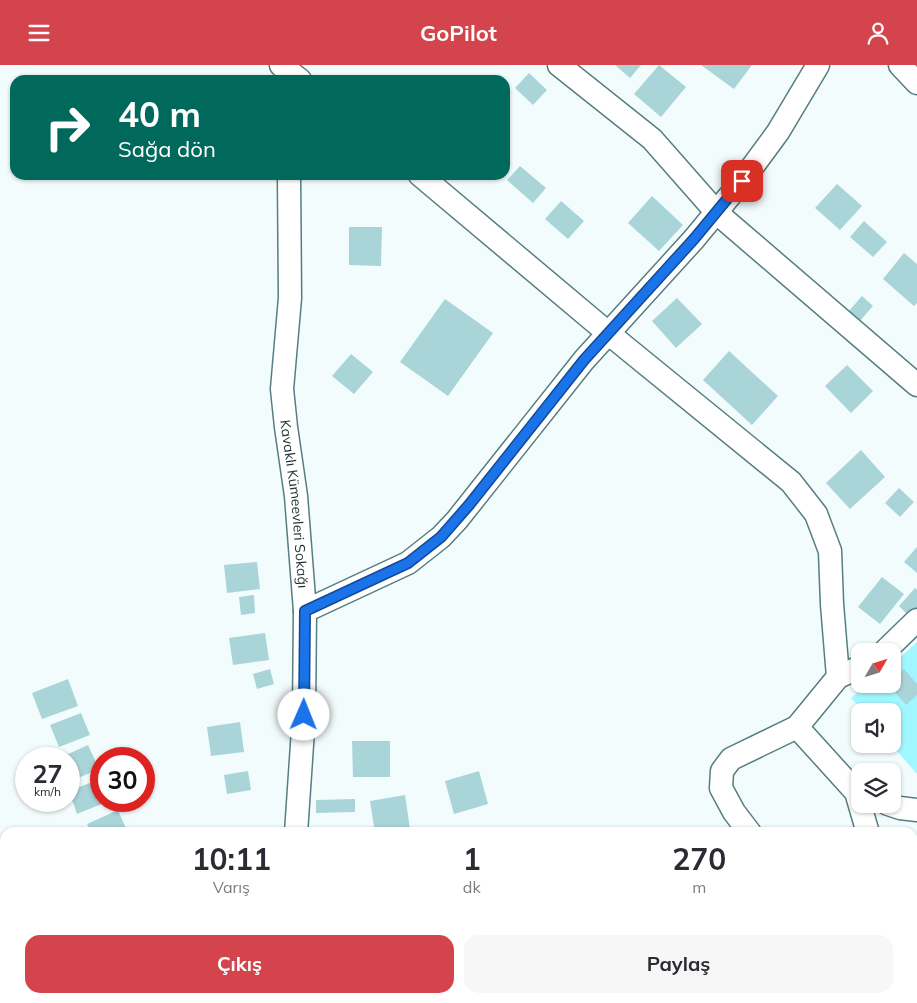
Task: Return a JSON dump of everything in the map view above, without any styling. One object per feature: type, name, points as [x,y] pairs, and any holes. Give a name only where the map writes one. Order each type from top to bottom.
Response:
[{"type":"street","points":[[281,65],[294,75]]},
{"type":"street","points":[[559,65],[652,139],[717,212],[917,385]]},
{"type":"street","points":[[305,611],[408,563],[441,537],[469,505],[584,360],[717,212],[762,156],[818,65]]},
{"type":"street","points":[[900,65],[917,83]]},
{"type":"street","name":"Kavaklı Kümeevleri Sokağı","points":[[288,180],[290,298],[282,389],[296,496],[305,611],[304,715],[296,827]]},
{"type":"street","points":[[426,180],[608,333],[791,482],[816,513],[830,551],[838,677]]},
{"type":"street","points":[[893,643],[917,620]]},
{"type":"street","points":[[745,827],[734,813],[722,788],[722,771],[731,759],[797,727],[838,677],[851,671]]},
{"type":"street","points":[[797,727],[851,785]]},
{"type":"street","points":[[901,809],[917,810]]},
{"type":"street","points":[[863,813],[866,827]]},
{"type":"shaded area","points":[[917,642],[917,774],[899,753],[901,753],[901,703],[856,703],[851,698],[857,693],[901,693],[901,657]]},
{"type":"building","points":[[615,65],[641,65],[630,78]]},
{"type":"building","points":[[659,65],[686,87],[661,117],[634,94]]},
{"type":"building","points":[[701,65],[752,65],[734,89]]},
{"type":"building","points":[[529,73],[547,90],[533,105],[515,88]]},
{"type":"building","points":[[520,166],[546,188],[533,203],[507,180],[510,180],[510,177]]},
{"type":"building","points":[[837,184],[862,206],[840,230],[815,208]]},
{"type":"building","points":[[652,196],[683,225],[659,251],[628,223]]},
{"type":"building","points":[[561,201],[584,221],[568,239],[545,219]]},
{"type":"building","points":[[864,221],[887,242],[873,257],[850,237]]},
{"type":"building","points":[[349,227],[382,227],[381,266],[349,265]]},
{"type":"building","points":[[904,253],[917,264],[917,303],[914,306],[883,279]]},
{"type":"building","points":[[862,296],[873,306],[859,322],[848,312]]},
{"type":"building","points":[[677,298],[702,324],[676,348],[652,321]]},
{"type":"building","points":[[445,299],[493,333],[448,396],[400,362]]},
{"type":"building","points":[[729,351],[778,396],[752,425],[703,380]]},
{"type":"building","points":[[351,354],[373,372],[354,394],[332,376]]},
{"type":"building","points":[[847,365],[873,391],[851,413],[825,386]]},
{"type":"building","points":[[861,450],[885,477],[850,509],[826,483]]},
{"type":"building","points":[[899,488],[914,502],[900,517],[885,503]]},
{"type":"building","points":[[917,547],[917,573],[904,562]]},
{"type":"building","points":[[257,562],[260,589],[227,593],[224,565]]},
{"type":"building","points":[[882,577],[904,594],[880,624],[858,607]]},
{"type":"building","points":[[915,588],[917,590],[917,609],[910,617],[899,606]]},
{"type":"building","points":[[254,595],[255,613],[241,615],[239,597]]},
{"type":"building","points":[[265,633],[269,660],[233,665],[229,638]]},
{"type":"building","points":[[270,669],[274,684],[257,689],[253,674]]},
{"type":"building","points":[[904,669],[917,684],[917,695],[906,705],[896,693],[901,693],[901,672]]},
{"type":"building","points":[[68,679],[78,706],[42,719],[32,693]]},
{"type":"building","points":[[81,713],[90,735],[59,747],[50,725]]},
{"type":"building","points":[[240,722],[244,752],[211,756],[207,727]]},
{"type":"building","points":[[352,741],[390,741],[390,777],[353,777]]},
{"type":"building","points":[[88,745],[90,749],[90,773],[80,777],[80,749]]},
{"type":"building","points":[[248,771],[251,790],[227,794],[224,775]]},
{"type":"building","points":[[479,771],[488,804],[454,814],[445,781]]},
{"type":"building","points":[[90,783],[90,809],[77,814],[76,812],[80,812],[80,787]]},
{"type":"building","points":[[405,795],[410,827],[374,827],[370,801]]},
{"type":"building","points":[[355,799],[355,812],[316,813],[316,800]]},
{"type":"building","points":[[114,812],[119,812],[125,827],[88,827],[87,824]]},
{"type":"route","points":[[304,715],[305,611],[408,563],[441,537],[457,520],[584,360],[694,239],[742,181]]}]
